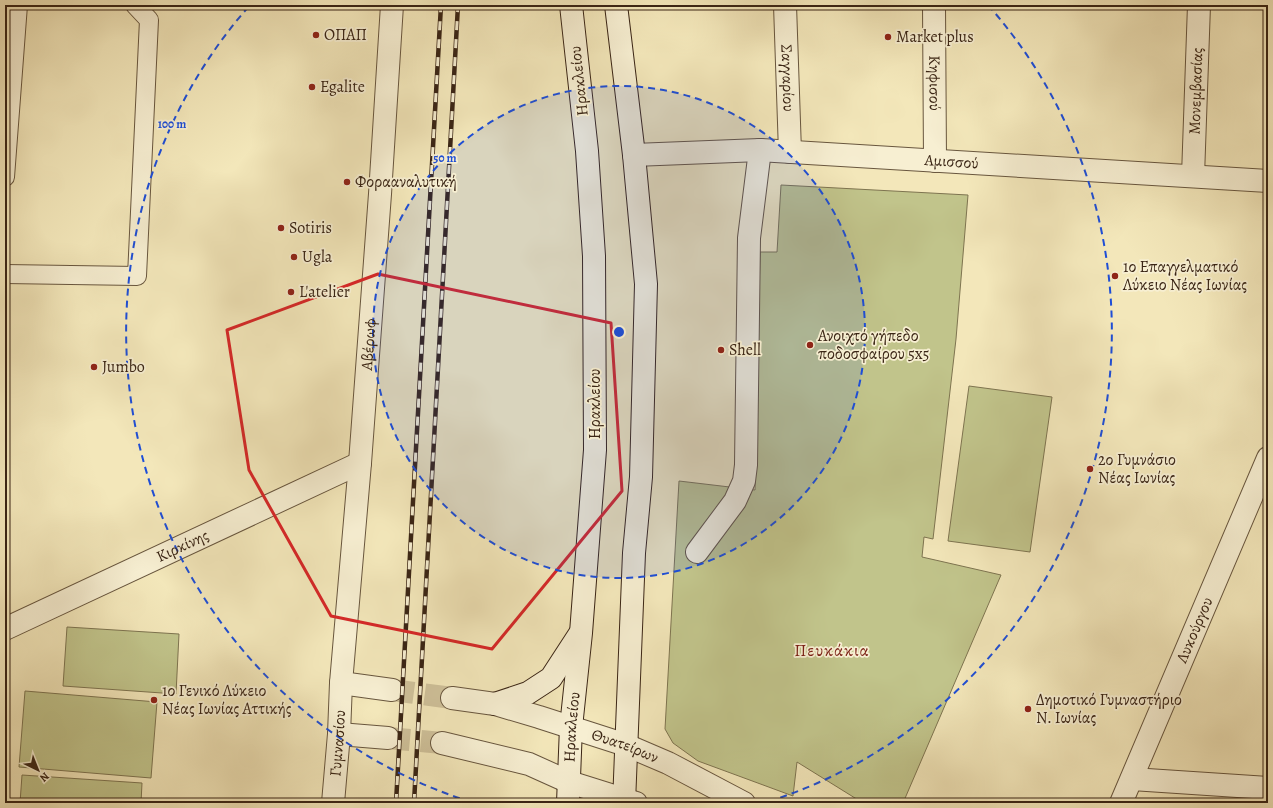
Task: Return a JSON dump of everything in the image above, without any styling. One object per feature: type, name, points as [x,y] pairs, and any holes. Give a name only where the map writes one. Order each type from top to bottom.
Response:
[{"type":"street","name":"Αβέρωφ","points":[[341,683],[360,464],[392,5]]},
{"type":"street","name":"Ηρακλείου","points":[[568,803],[571,727],[581,633],[595,450],[594,256],[587,151],[571,5]]},
{"type":"street","points":[[442,743],[529,764],[569,782],[628,802],[626,745],[634,553],[641,478],[646,284],[634,154],[616,5]]},
{"type":"street","name":"Σαγγαρίου","points":[[785,5],[790,152]]},
{"type":"street","name":"Κηφισού","points":[[934,5],[935,161]]},
{"type":"street","name":"Μονεμβασίας","points":[[1193,176],[1199,5]]},
{"type":"street","points":[[697,552],[735,501],[744,482],[746,465],[749,238],[760,150]]},
{"type":"street","name":"Αμισσού","points":[[634,154],[760,150],[1268,181]]},
{"type":"street","name":"Κιρκίνης","points":[[5,629],[360,464]]},
{"type":"street","name":"Λυκούργου","points":[[1121,803],[1265,470]]},
{"type":"street","points":[[495,704],[528,693],[551,678],[581,633]]},
{"type":"street","points":[[341,683],[392,690]]},
{"type":"street","name":"Γυμνασίου","points":[[333,803],[339,734],[341,683]]},
{"type":"street","name":"Θυατείρων","points":[[452,698],[495,704],[626,745],[668,763],[744,803]]},
{"type":"street","points":[[339,734],[388,738]]},
{"type":"street","points":[[1132,779],[1268,788]]},
{"type":"lane","points":[[5,177],[18,5]]},
{"type":"lane","points":[[5,274],[137,276],[149,20],[135,5]]},
{"type":"highlighted area","points":[[378,274],[611,323],[622,491],[492,649],[331,616],[249,470],[227,330]]},
{"type":"green space","points":[[781,185],[968,195],[956,339],[933,539],[924,537],[922,557],[1001,575],[903,803],[863,803],[797,762],[793,796],[698,761],[673,743],[665,729],[679,481],[755,490],[760,252],[777,252]]},
{"type":"green space","points":[[969,386],[1052,397],[1030,552],[948,541]]},
{"type":"green space","points":[[67,627],[179,634],[176,694],[63,686]]},
{"type":"green space","points":[[25,691],[157,702],[151,778],[19,767]]},
{"type":"green space","points":[[22,775],[142,783],[141,803],[20,803]]},
{"type":"tunnel","points":[[392,690],[452,698]]},
{"type":"tunnel","points":[[388,738],[442,743]]},
{"type":"railway","points":[[396,803],[441,5]]},
{"type":"railway","points":[[414,803],[458,5]]},
{"type":"place","name":"ΟΠΑΠ","points":[[316,35]]},
{"type":"place","name":"Market plus","points":[[888,37]]},
{"type":"place","name":"Egalite","points":[[312,87]]},
{"type":"place","name":"Φορααναλυτική","points":[[347,182]]},
{"type":"place","name":"Sotiris","points":[[281,228]]},
{"type":"place","name":"Ugla","points":[[294,257]]},
{"type":"place","name":"1ο Επαγγελματικό Λύκειο Νέας Ιωνίας","points":[[1115,276]]},
{"type":"place","name":"L'atelier","points":[[291,292]]},
{"type":"place","name":"Ανοιχτό γήπεδο ποδοσφαίρου 5x5","points":[[810,345]]},
{"type":"place","name":"Shell","points":[[721,350]]},
{"type":"place","name":"Jumbo","points":[[94,367]]},
{"type":"place","name":"2ο Γυμνάσιο Νέας Ιωνίας","points":[[1090,469]]},
{"type":"place","name":"1ο Γενικό Λύκειο Νέας Ιωνίας Αττικής","points":[[154,700]]},
{"type":"place","name":"Δημοτικό Γυμναστήριο Ν. Ιωνίας","points":[[1028,709]]},
{"type":"district","name":"Πευκάκια","points":[[832,650]]}]
